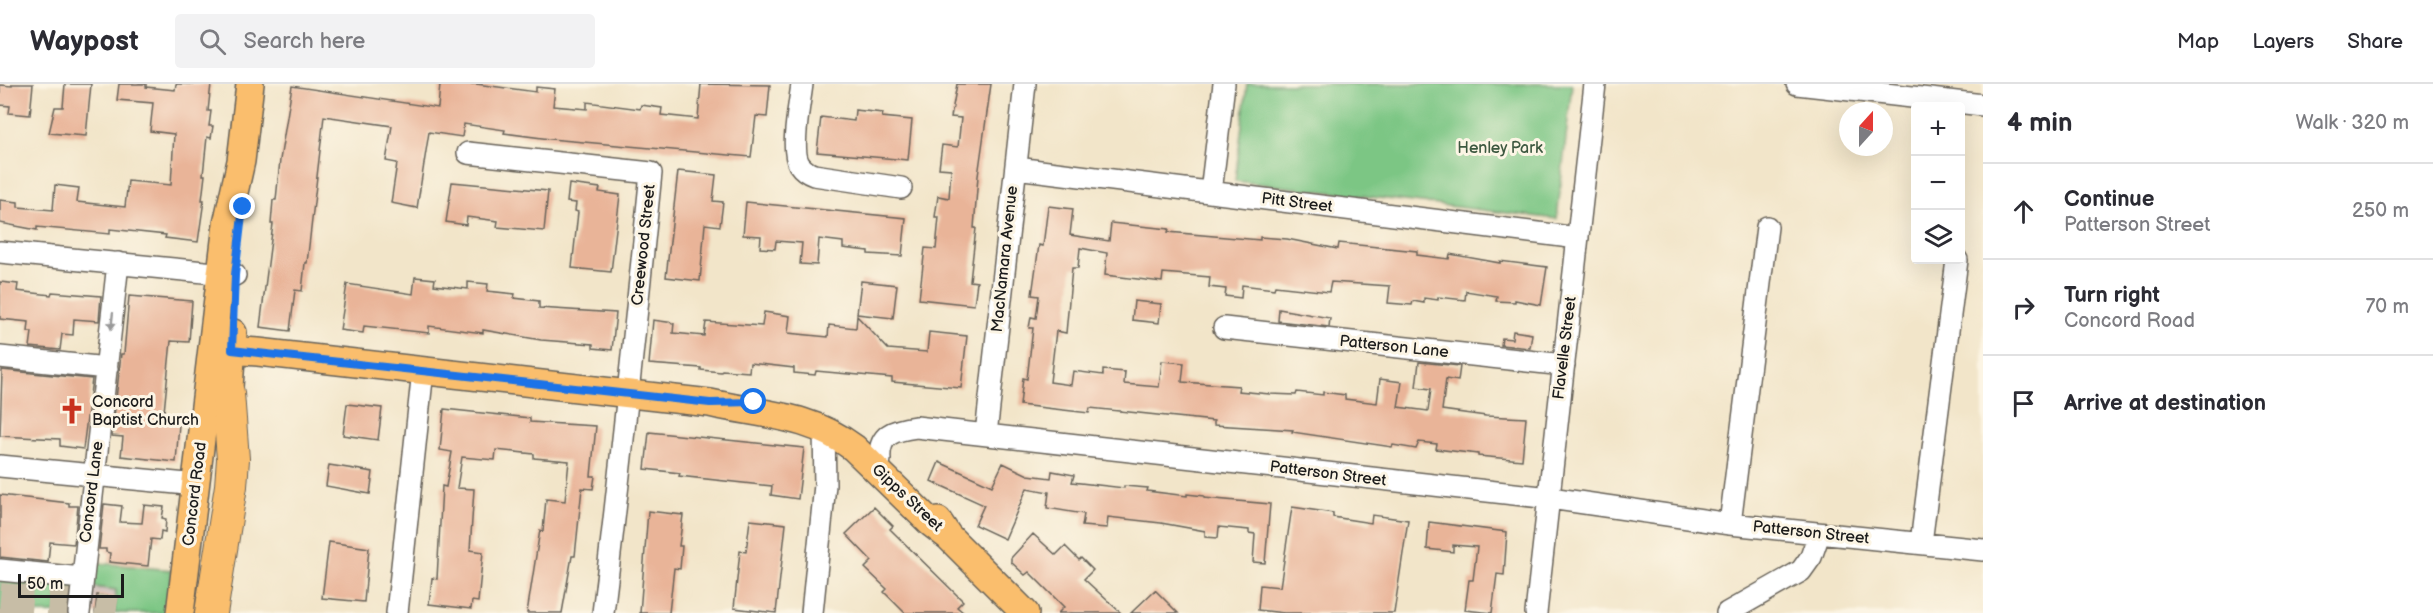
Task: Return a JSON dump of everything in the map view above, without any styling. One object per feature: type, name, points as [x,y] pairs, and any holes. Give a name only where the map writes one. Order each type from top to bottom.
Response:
[{"type":"highway","points":[[211,613],[225,530],[232,468],[228,393]]},
{"type":"main road","name":"Concord Road","points":[[180,613],[197,485],[222,350],[229,274],[227,224],[242,161],[250,84]]},
{"type":"main road","name":"Concord Road","points":[[198,613],[215,526],[228,393],[222,350]]},
{"type":"main road","points":[[222,350],[423,370],[710,403],[788,417],[824,429],[873,460]]},
{"type":"main road","points":[[710,403],[754,402],[785,406],[819,415],[847,429],[873,460]]},
{"type":"main road","name":"Gipps Street","points":[[873,460],[931,523],[948,536],[1025,613]]},
{"type":"street","points":[[802,84],[795,151],[798,163],[805,171],[814,175],[901,188]]},
{"type":"street","name":"MacNamara Avenue","points":[[986,435],[1025,84]]},
{"type":"street","points":[[1211,192],[1224,84]]},
{"type":"street","name":"Flavelle Street","points":[[1536,613],[1595,84]]},
{"type":"street","points":[[1797,84],[1933,91],[1983,105]]},
{"type":"street","name":"Creewood Street","points":[[468,153],[651,173],[627,393]]},
{"type":"street","name":"Pitt Street","points":[[1016,168],[1578,238]]},
{"type":"street","points":[[1730,524],[1767,227]]},
{"type":"street","points":[[0,252],[229,274]]},
{"type":"street","name":"Concord Lane","points":[[79,613],[118,263]]},
{"type":"street","points":[[1921,543],[1956,264]]},
{"type":"street","name":"Patterson Lane","points":[[1224,328],[1564,365]]},
{"type":"street","points":[[0,357],[107,368]]},
{"type":"street","points":[[397,613],[423,370]]},
{"type":"street","points":[[603,613],[627,412],[627,393]]},
{"type":"street","name":"Patterson Street","points":[[873,460],[886,436],[893,431],[916,428],[1550,498],[1730,524],[1983,550]]},
{"type":"street","points":[[812,613],[825,485],[824,429]]},
{"type":"street","points":[[825,485],[831,470],[844,459],[853,457],[873,460]]},
{"type":"street","points":[[0,466],[197,485]]},
{"type":"street","points":[[1726,613],[1800,571],[1811,557],[1819,534]]},
{"type":"street","points":[[0,570],[82,578]]},
{"type":"shaded area","points":[[86,586],[116,590],[114,613],[84,613]]},
{"type":"green space","name":"Henley Park","points":[[1247,84],[1572,84],[1557,219],[1235,181]]},
{"type":"green space","points":[[88,562],[172,570],[167,613],[114,613],[116,590],[86,586]]},
{"type":"green space","points":[[0,575],[77,583],[73,613],[0,613]]},
{"type":"building","points":[[12,84],[33,84],[30,115],[9,113],[10,106],[0,105],[0,85],[12,86]]},
{"type":"building","points":[[65,84],[91,84],[86,136],[49,133],[55,107],[63,107]]},
{"type":"building","points":[[119,84],[146,84],[146,87],[175,90],[176,84],[211,84],[208,111],[211,111],[209,126],[213,126],[211,138],[207,137],[203,175],[205,175],[202,200],[204,200],[198,242],[165,238],[166,235],[110,229],[110,234],[37,227],[37,230],[0,223],[0,200],[18,202],[18,207],[53,210],[55,185],[79,188],[77,202],[125,207],[128,181],[171,185],[174,134],[150,131],[153,103],[117,100]]},
{"type":"building","points":[[440,84],[476,84],[536,92],[536,87],[555,89],[553,106],[587,109],[587,102],[640,109],[641,105],[662,108],[661,115],[698,119],[701,84],[770,85],[767,117],[756,116],[751,157],[550,139],[504,133],[505,130],[464,124],[462,137],[429,132],[417,208],[391,203],[397,163],[386,161],[392,126],[324,116],[307,263],[305,263],[302,291],[295,290],[290,331],[260,327],[273,224],[271,224],[273,200],[276,200],[292,86],[438,108]]},
{"type":"building","points":[[957,84],[991,84],[978,176],[974,228],[976,228],[970,281],[977,282],[974,305],[919,299],[925,248],[936,249],[939,217],[935,217],[938,196],[949,198],[951,169],[939,168],[942,145],[958,147],[961,118],[951,117]]},
{"type":"building","points":[[855,110],[883,113],[882,117],[912,120],[908,160],[817,152],[821,117],[854,121]]},
{"type":"building","points":[[678,171],[716,175],[713,201],[723,202],[720,226],[705,224],[700,281],[666,277]]},
{"type":"building","points":[[452,182],[548,191],[544,231],[497,227],[498,221],[467,217],[466,225],[446,222]]},
{"type":"building","points":[[569,184],[600,188],[599,192],[620,195],[611,272],[572,268],[578,212],[575,211],[576,203],[567,202]]},
{"type":"building","points":[[746,202],[906,218],[902,256],[868,254],[868,251],[843,248],[843,242],[819,239],[817,265],[800,264],[802,243],[776,241],[775,249],[760,248],[761,236],[743,235]]},
{"type":"building","points":[[1048,206],[1073,209],[1070,235],[1109,241],[1111,223],[1169,229],[1168,232],[1260,240],[1260,237],[1287,239],[1338,249],[1339,243],[1417,251],[1417,255],[1449,259],[1450,254],[1500,263],[1500,261],[1547,267],[1541,305],[1515,300],[1515,302],[1496,301],[1497,296],[1466,291],[1465,300],[1424,298],[1424,303],[1413,301],[1412,305],[1388,303],[1390,286],[1331,282],[1329,292],[1242,285],[1241,298],[1225,296],[1226,289],[1209,287],[1210,277],[1163,273],[1162,282],[1105,275],[1107,253],[1080,248],[1078,268],[1072,268],[1066,333],[1056,331],[1050,382],[1071,385],[1073,371],[1103,375],[1103,370],[1125,372],[1124,384],[1159,387],[1162,361],[1184,363],[1182,382],[1239,386],[1238,391],[1270,394],[1296,395],[1297,392],[1323,395],[1323,392],[1345,395],[1345,399],[1377,403],[1380,379],[1402,382],[1398,407],[1428,411],[1431,389],[1416,387],[1419,362],[1460,366],[1458,381],[1446,379],[1442,410],[1486,416],[1526,418],[1522,460],[1436,449],[1437,444],[1419,442],[1416,449],[1393,445],[1392,447],[1292,432],[1293,430],[1214,425],[1214,421],[1090,408],[1089,413],[1020,405],[1023,378],[1027,379],[1033,328],[1029,328],[1031,317],[1036,318],[1039,296],[1032,295],[1039,245],[1043,246]]},
{"type":"building","points":[[415,277],[435,279],[434,285],[468,289],[468,282],[488,284],[487,291],[515,294],[514,298],[539,301],[539,308],[616,313],[612,350],[593,348],[593,344],[541,340],[483,330],[483,333],[429,326],[429,333],[364,326],[363,333],[340,330],[347,284],[413,294]]},
{"type":"building","points":[[861,281],[897,285],[893,318],[857,314]]},
{"type":"building","points":[[0,282],[18,284],[17,291],[51,295],[52,292],[101,296],[99,321],[74,319],[73,335],[62,334],[60,350],[30,347],[32,332],[28,332],[29,322],[0,319]]},
{"type":"building","points":[[129,296],[192,301],[189,342],[171,341],[163,422],[179,424],[176,462],[121,456],[123,437],[112,436],[121,354],[124,354]]},
{"type":"building","points":[[1134,301],[1161,304],[1159,323],[1132,320]]},
{"type":"building","points":[[1279,309],[1330,318],[1329,327],[1278,321]]},
{"type":"building","points":[[764,312],[790,316],[788,333],[828,337],[829,325],[856,328],[857,316],[888,349],[927,352],[929,332],[967,336],[961,388],[892,382],[892,378],[816,371],[815,375],[794,373],[794,368],[750,363],[749,372],[722,370],[721,372],[649,364],[653,320],[674,323],[673,333],[704,336],[706,322],[762,326]]},
{"type":"building","points":[[1513,331],[1532,334],[1530,348],[1501,345],[1502,338],[1512,339]]},
{"type":"building","points":[[2,370],[92,379],[83,449],[60,446],[60,439],[0,436]]},
{"type":"building","points":[[347,404],[382,408],[378,440],[343,435]]},
{"type":"building","points":[[444,409],[530,418],[530,422],[596,426],[591,476],[595,476],[593,489],[582,488],[575,556],[572,556],[562,613],[527,613],[540,530],[543,531],[546,499],[565,501],[569,461],[534,458],[534,454],[496,450],[495,460],[462,457],[457,488],[474,489],[470,550],[483,552],[478,602],[472,601],[471,609],[429,604],[432,578],[437,579],[442,486],[446,487],[452,452],[440,450]]},
{"type":"building","points":[[649,432],[804,448],[798,499],[771,495],[772,486],[679,476],[680,473],[645,469]]},
{"type":"building","points":[[939,462],[992,486],[1003,463],[1028,475],[1051,478],[1052,471],[1074,475],[1072,482],[1124,488],[1124,486],[1148,488],[1147,491],[1270,504],[1265,563],[1253,562],[1255,534],[1249,533],[1249,530],[1219,527],[1218,538],[1205,537],[1205,531],[1108,517],[1107,528],[1082,526],[1084,514],[1047,508],[1049,492],[1027,488],[1005,539],[975,525],[984,505],[931,481]]},
{"type":"building","points":[[329,465],[373,472],[370,494],[326,486]]},
{"type":"building","points":[[0,495],[78,506],[74,544],[50,542],[48,562],[0,557]]},
{"type":"building","points":[[104,504],[122,506],[120,522],[142,523],[144,505],[164,507],[162,518],[166,519],[165,532],[161,531],[160,540],[151,539],[148,566],[109,562],[110,553],[106,552],[106,549],[99,549]]},
{"type":"building","points":[[874,507],[893,526],[890,529],[963,601],[957,607],[964,613],[905,613],[884,592],[887,589],[865,568],[872,561],[846,534]]},
{"type":"building","points":[[1292,507],[1333,513],[1333,517],[1371,523],[1372,515],[1408,520],[1394,613],[1284,613],[1258,610],[1260,585],[1280,587]]},
{"type":"building","points":[[648,511],[683,515],[679,546],[682,546],[680,569],[674,568],[669,613],[640,613]]},
{"type":"building","points":[[750,520],[786,524],[776,613],[734,608],[740,551],[746,552]]},
{"type":"building","points":[[1429,522],[1507,532],[1504,575],[1497,574],[1492,613],[1465,610],[1469,580],[1473,580],[1477,547],[1453,545],[1453,552],[1427,549]]},
{"type":"building","points":[[1033,534],[1056,555],[1065,546],[1079,560],[1081,558],[1093,570],[1084,579],[1121,613],[1058,613],[1064,607],[1029,572],[1025,575],[1011,562],[1011,558]]},
{"type":"building","points":[[329,542],[369,548],[364,602],[322,598]]},
{"type":"building","points":[[1155,590],[1178,613],[1131,613]]},
{"type":"building","points":[[97,595],[114,597],[112,613],[95,613]]},
{"type":"tunnel","points":[[0,599],[70,605],[116,613]]},
{"type":"place","name":"Concord Baptist Church","points":[[72,411]]},
{"type":"route","points":[[243,207],[235,275],[232,350],[710,403],[754,402]]}]
